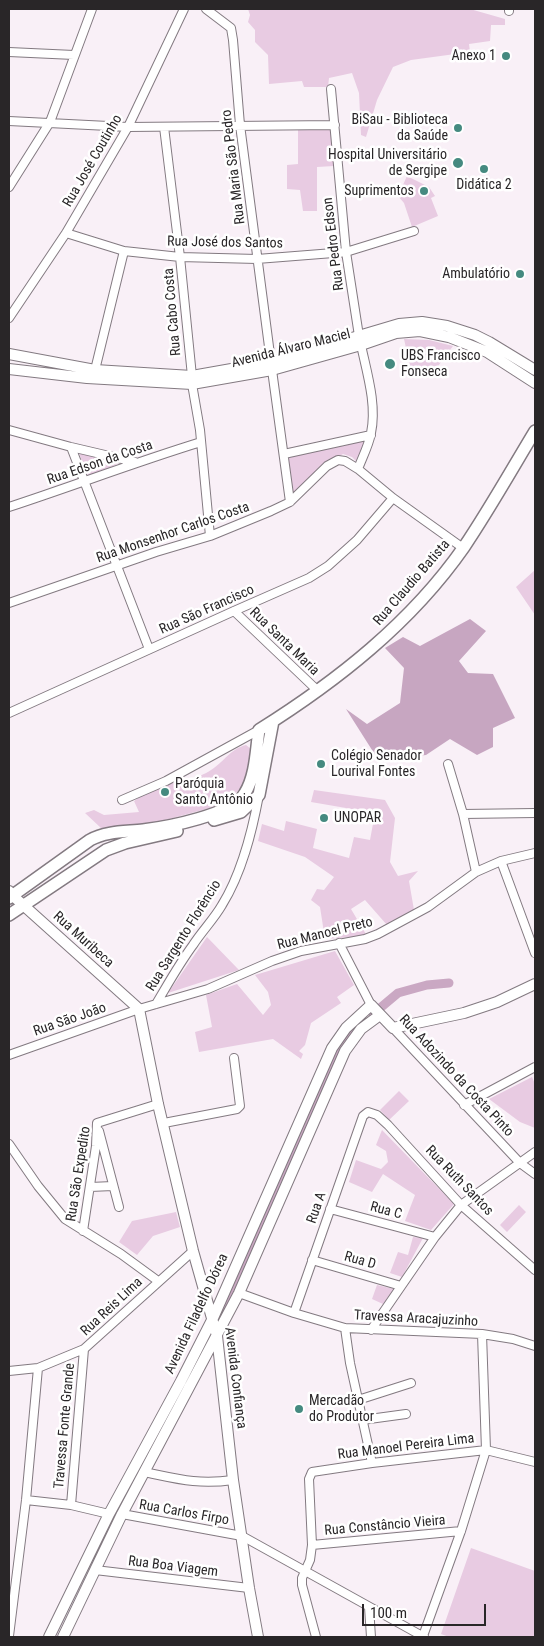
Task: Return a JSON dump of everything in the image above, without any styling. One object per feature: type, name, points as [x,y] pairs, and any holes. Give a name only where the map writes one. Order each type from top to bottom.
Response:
[{"type":"main road","name":"Rua Claudio Batista","points":[[259,730],[318,691],[395,628],[463,548],[535,431]]},
{"type":"main road","points":[[9,915],[106,850],[125,843],[170,833],[233,815],[244,810],[259,795],[273,721]]},
{"type":"main road","points":[[10,894],[90,840],[102,835],[158,828],[220,812],[237,803],[245,794],[252,775],[259,730]]},
{"type":"street","points":[[9,187],[50,122],[92,9]]},
{"type":"street","name":"Rua José Coutinho","points":[[9,318],[66,232],[128,127],[184,9]]},
{"type":"street","name":"Rua Maria São Pedro","points":[[206,9],[231,28],[240,125],[290,502]]},
{"type":"street","points":[[9,52],[74,55]]},
{"type":"street","name":"Rua Pedro Edson","points":[[331,90],[346,252],[373,412],[371,435],[358,469]]},
{"type":"street","points":[[9,121],[128,127],[334,125]]},
{"type":"street","name":"Rua Cabo Costa","points":[[164,127],[180,257],[192,380],[201,442],[210,536]]},
{"type":"street","name":"Rua José dos Santos","points":[[66,232],[124,251],[180,257],[257,259],[346,252],[414,231]]},
{"type":"street","points":[[95,370],[124,251]]},
{"type":"street","name":"Avenida Álvaro Maciel","points":[[9,369],[87,378],[192,380],[271,366],[360,341],[380,334],[399,324],[413,322],[447,326],[465,331],[489,342],[535,370]]},
{"type":"street","name":"Avenida Álvaro Maciel","points":[[380,334],[420,331],[449,337],[487,352],[535,383]]},
{"type":"street","name":"Avenida Álvaro Maciel","points":[[9,354],[95,370],[192,380]]},
{"type":"street","points":[[9,430],[136,462]]},
{"type":"street","points":[[284,454],[371,435]]},
{"type":"street","name":"Rua Edson da Costa","points":[[9,507],[136,462],[201,442]]},
{"type":"street","points":[[71,447],[149,649]]},
{"type":"street","name":"Rua Monsenhor Carlos Costa","points":[[9,603],[156,552],[210,536],[290,502],[332,462],[342,460],[358,469]]},
{"type":"street","points":[[358,469],[393,498],[463,548]]},
{"type":"street","name":"Rua São Francisco","points":[[9,713],[234,611],[296,585],[328,566],[357,540],[393,498]]},
{"type":"street","name":"Rua Santa Maria","points":[[234,611],[318,691]]},
{"type":"street","points":[[122,800],[166,781],[259,730]]},
{"type":"street","points":[[448,764],[463,814],[476,872]]},
{"type":"street","name":"Rua Sargento Florêncio","points":[[156,1004],[180,964],[223,904],[230,891],[244,854],[259,795]]},
{"type":"street","points":[[463,814],[535,813]]},
{"type":"street","name":"Rua Manoel Preto","points":[[140,1009],[208,989],[301,951],[365,939],[401,923],[428,907],[476,872],[501,861],[535,853]]},
{"type":"street","points":[[501,861],[535,953]]},
{"type":"street","name":"Rua Muribeca","points":[[10,894],[140,1009]]},
{"type":"street","points":[[339,943],[375,1010]]},
{"type":"street","points":[[393,1028],[471,1011],[497,1002],[535,984]]},
{"type":"street","name":"Rua São João","points":[[9,1055],[140,1009]]},
{"type":"street","name":"Avenida Confiança","points":[[140,1009],[158,1104],[193,1251],[217,1335],[233,1480],[258,1637]]},
{"type":"street","name":"Rua Adozindo da Costa Pinto","points":[[375,1010],[520,1164],[535,1174]]},
{"type":"street","name":"Avenida Filadelfo Dórea","points":[[63,1637],[122,1514],[239,1293],[345,1051],[375,1010]]},
{"type":"street","name":"Avenida Filadelfo Dórea","points":[[49,1637],[109,1514],[213,1318],[332,1048],[346,1028],[375,1010]]},
{"type":"street","points":[[164,1123],[237,1109],[240,1106],[234,1058]]},
{"type":"street","points":[[464,1105],[535,1067]]},
{"type":"street","name":"Rua São Expedito","points":[[83,1231],[96,1146],[97,1123],[158,1104]]},
{"type":"street","name":"Rua Ruth Santos","points":[[366,1112],[374,1112],[388,1125],[461,1204],[535,1270]]},
{"type":"street","name":"Rua A","points":[[294,1313],[366,1112]]},
{"type":"street","points":[[97,1123],[119,1207]]},
{"type":"street","points":[[9,1144],[53,1206],[65,1219],[125,1257],[158,1281]]},
{"type":"street","points":[[371,1330],[435,1237],[461,1204],[535,1152]]},
{"type":"street","points":[[90,1187],[113,1186]]},
{"type":"street","name":"Rua C","points":[[330,1209],[435,1237]]},
{"type":"street","name":"Rua Reis Lima","points":[[9,1371],[38,1368],[84,1349],[193,1251]]},
{"type":"street","name":"Rua D","points":[[312,1260],[401,1286]]},
{"type":"street","name":"Travessa Aracajuzinho","points":[[239,1293],[294,1313],[345,1328],[482,1334],[535,1346]]},
{"type":"street","points":[[345,1328],[350,1363],[372,1463]]},
{"type":"street","points":[[423,1637],[461,1532],[486,1450],[482,1334]]},
{"type":"street","name":"Travessa Fonte Grande","points":[[71,1505],[84,1349]]},
{"type":"street","points":[[9,1636],[13,1569],[26,1500],[38,1368]]},
{"type":"street","points":[[358,1400],[410,1383]]},
{"type":"street","points":[[362,1420],[406,1414]]},
{"type":"street","name":"Rua Manoel Pereira Lima","points":[[312,1545],[310,1476],[312,1472],[486,1450],[535,1462]]},
{"type":"street","points":[[144,1472],[190,1482],[212,1483],[233,1480]]},
{"type":"street","points":[[26,1500],[71,1505],[109,1514]]},
{"type":"street","name":"Rua Carlos Firpo","points":[[122,1514],[242,1536],[423,1637]]},
{"type":"street","name":"Rua Constâncio Vieira","points":[[312,1545],[461,1532]]},
{"type":"street","points":[[312,1545],[310,1560],[302,1578],[302,1585],[316,1637]]},
{"type":"street","name":"Rua Boa Viagem","points":[[95,1570],[249,1588]]},
{"type":"street","points":[[369,1607],[371,1637]]},
{"type":"shaded area","points":[[248,9],[470,9],[505,19],[505,25],[491,25],[490,41],[469,44],[470,52],[411,60],[393,67],[377,100],[366,137],[361,135],[359,93],[352,73],[329,78],[328,87],[304,87],[302,81],[269,84],[268,55],[255,42],[255,30],[248,22],[250,15]]},
{"type":"shaded area","points":[[331,128],[334,166],[317,167],[317,211],[303,211],[300,190],[287,189],[287,165],[298,164],[298,130]]},
{"type":"shaded area","points":[[407,176],[429,187],[435,196],[431,198],[438,216],[412,227],[404,203],[398,196]]},
{"type":"shaded area","points":[[404,339],[429,340],[453,346],[433,373],[412,375]]},
{"type":"shaded area","points":[[368,436],[357,462],[352,457],[343,454],[320,467],[290,497],[288,453]]},
{"type":"shaded area","points":[[78,451],[119,463],[89,478]]},
{"type":"shaded area","points":[[535,570],[535,615],[516,587]]},
{"type":"shaded area","points":[[470,619],[486,631],[459,661],[468,673],[493,674],[515,718],[493,728],[493,747],[477,755],[450,739],[426,755],[379,761],[346,709],[367,724],[400,703],[404,668],[385,648],[403,637],[420,646]]},
{"type":"shaded area","points":[[246,745],[251,749],[252,756],[248,773],[242,787],[227,801],[210,808],[133,827],[101,828],[85,813],[94,810],[104,815],[139,812],[134,801],[147,792],[181,777],[189,780],[206,773],[216,767],[236,749]]},
{"type":"shaded area","points":[[314,790],[385,800],[395,818],[390,862],[398,876],[418,871],[409,881],[414,910],[387,925],[365,900],[351,909],[367,936],[325,939],[320,907],[311,900],[317,889],[324,890],[334,877],[305,857],[258,841],[262,824],[284,831],[286,821],[317,829],[313,848],[349,858],[354,837],[370,840],[375,813],[311,802]]},
{"type":"shaded area","points":[[207,937],[239,970],[168,993]]},
{"type":"shaded area","points":[[335,951],[354,985],[337,997],[341,1003],[311,1023],[305,1045],[299,1051],[303,1054],[301,1059],[273,1039],[199,1052],[195,1032],[212,1027],[206,995],[237,984],[263,1015],[271,1005],[268,992],[255,975]]},
{"type":"shaded area","points":[[532,1077],[535,1084],[535,1128],[520,1122],[489,1099]]},
{"type":"shaded area","points":[[399,1091],[409,1101],[389,1120],[380,1110]]},
{"type":"shaded area","points":[[382,1130],[454,1204],[431,1230],[405,1221],[415,1195],[383,1174],[372,1192],[349,1182],[356,1160],[381,1169],[388,1162],[386,1151],[376,1145]]},
{"type":"shaded area","points":[[519,1205],[526,1212],[507,1232],[500,1225]]},
{"type":"shaded area","points":[[176,1212],[180,1227],[153,1236],[137,1255],[119,1242],[132,1221]]},
{"type":"shaded area","points":[[413,1237],[423,1238],[402,1277],[390,1273],[398,1252],[408,1255]]},
{"type":"shaded area","points":[[377,1285],[394,1289],[383,1304],[372,1299]]},
{"type":"shaded area","points":[[471,1548],[535,1571],[535,1637],[449,1637],[441,1634]]},
{"type":"waterway","points":[[373,1014],[398,993],[427,985],[449,983]]},
{"type":"waterway","points":[[225,1311],[340,1043],[362,1022]]},
{"type":"waterway","points":[[136,1477],[164,1422]]},
{"type":"place","name":"Anexo 1","points":[[506,56]]},
{"type":"place","name":"BiSau - Biblioteca da Saúde","points":[[458,128]]},
{"type":"place","name":"Hospital Universitário de Sergipe","points":[[458,163]]},
{"type":"place","name":"Didática 2","points":[[484,169]]},
{"type":"place","name":"Suprimentos","points":[[424,191]]},
{"type":"place","name":"Ambulatório","points":[[520,274]]},
{"type":"place","name":"UBS Francisco Fonseca","points":[[390,364]]},
{"type":"place","name":"Colégio Senador Lourival Fontes","points":[[321,764]]},
{"type":"place","name":"Paróquia Santo Antônio","points":[[165,792]]},
{"type":"place","name":"UNOPAR","points":[[324,818]]},
{"type":"place","name":"Mercadão do Produtor","points":[[299,1409]]}]
